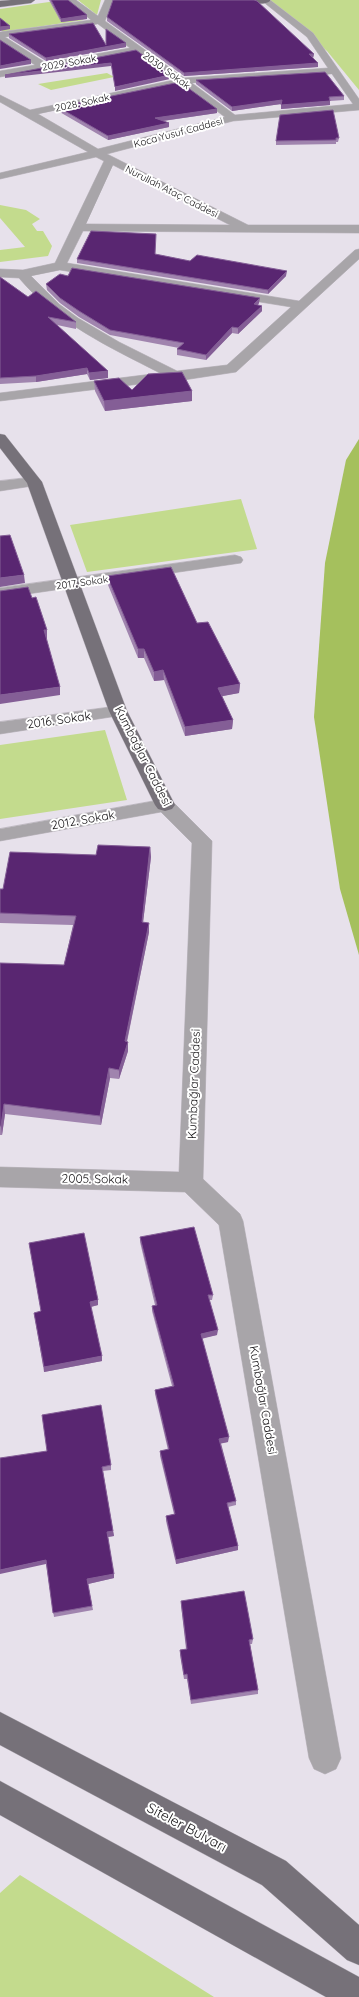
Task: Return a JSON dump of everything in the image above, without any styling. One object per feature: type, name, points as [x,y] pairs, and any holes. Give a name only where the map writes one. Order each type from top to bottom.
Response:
[{"type":"main road","points":[[0,4],[29,0]]},
{"type":"main road","points":[[251,0],[266,0]]},
{"type":"main road","name":"Kumbağlar Caddesi","points":[[0,438],[34,482],[70,584],[118,711],[165,805]]},
{"type":"main road","name":"Siteler Bulvarı","points":[[0,1728],[274,1873],[359,1948]]},
{"type":"main road","points":[[4,1804],[359,1996]]},
{"type":"street","name":"2030. Sokak","points":[[70,0],[233,118]]},
{"type":"street","points":[[0,37],[101,21],[109,0]]},
{"type":"street","points":[[266,0],[310,35],[359,106]]},
{"type":"street","points":[[0,37],[44,66]]},
{"type":"street","name":"2029. Sokak","points":[[0,74],[138,49]]},
{"type":"street","name":"2028. Sokak","points":[[29,113],[182,81],[334,71]]},
{"type":"street","name":"Nurullah Ataç Caddesi","points":[[0,98],[29,113],[97,154],[246,229],[359,229]]},
{"type":"street","name":"Koca Yusuf Caddesi","points":[[0,176],[97,154],[233,118],[359,106]]},
{"type":"street","points":[[60,266],[77,227],[110,160]]},
{"type":"street","points":[[77,227],[246,229]]},
{"type":"street","points":[[0,397],[177,377],[231,369],[359,253]]},
{"type":"street","points":[[0,273],[24,274],[60,266],[300,305]]},
{"type":"street","points":[[24,274],[34,289],[71,320],[177,377]]},
{"type":"street","points":[[0,486],[34,482]]},
{"type":"street","name":"2017. Sokak","points":[[0,593],[235,560]]},
{"type":"street","name":"2016. Sokak","points":[[0,728],[118,711]]},
{"type":"street","name":"2012. Sokak","points":[[0,835],[165,805]]},
{"type":"street","name":"Kumbağlar Caddesi","points":[[165,805],[202,841],[191,1182],[231,1221],[325,1758]]},
{"type":"street","name":"2005. Sokak","points":[[0,1177],[191,1182]]},
{"type":"shaded area","points":[[78,0],[101,0],[97,15]]},
{"type":"shaded area","points":[[268,0],[359,0],[359,90],[327,51]]},
{"type":"shaded area","points":[[56,1],[84,20],[3,32],[0,29],[0,9]]},
{"type":"shaded area","points":[[107,73],[114,77],[51,90],[38,84]]},
{"type":"shaded area","points":[[0,205],[26,210],[40,219],[32,224],[37,231],[43,231],[52,246],[48,256],[0,262],[0,250],[25,247],[0,218]]},
{"type":"shaded area","points":[[359,439],[359,955],[340,889],[314,717],[325,563],[346,460]]},
{"type":"shaded area","points":[[241,499],[257,549],[87,572],[70,525]]},
{"type":"shaded area","points":[[105,730],[127,800],[0,819],[0,745]]},
{"type":"shaded area","points":[[20,1875],[214,1997],[0,1997],[0,1893]]},
{"type":"building","points":[[51,0],[68,0],[87,15],[61,19]]},
{"type":"building","points":[[113,0],[254,0],[257,1],[314,54],[309,54],[318,63],[184,73],[107,17]]},
{"type":"building","points":[[0,18],[10,26],[0,27]]},
{"type":"building","points":[[93,23],[106,45],[106,29],[126,43],[46,58],[9,34]]},
{"type":"building","points":[[0,40],[31,60],[0,66]]},
{"type":"building","points":[[136,50],[170,75],[115,87],[111,63],[5,75]]},
{"type":"building","points":[[325,72],[344,96],[329,97],[330,101],[281,105],[282,100],[232,107],[196,80]]},
{"type":"building","points":[[180,82],[217,109],[155,118],[169,123],[108,136],[58,107]]},
{"type":"building","points":[[333,110],[339,138],[336,138],[336,140],[276,141],[280,115]]},
{"type":"building","points":[[91,231],[156,234],[155,254],[190,261],[197,255],[287,271],[268,290],[77,259]]},
{"type":"building","points":[[72,268],[260,298],[254,304],[262,306],[238,328],[232,327],[206,355],[177,349],[184,343],[110,330],[79,311],[60,298],[46,284],[60,274],[68,276]]},
{"type":"building","points":[[0,277],[28,297],[36,291],[76,322],[48,317],[108,371],[89,373],[87,368],[36,376],[0,378]]},
{"type":"building","points":[[182,372],[192,391],[104,401],[94,381],[119,378],[132,390],[148,374]]},
{"type":"building","points":[[10,535],[24,575],[0,578],[0,536]]},
{"type":"building","points":[[171,567],[197,623],[208,622],[240,684],[218,688],[233,720],[185,727],[163,670],[154,672],[144,649],[138,649],[107,576]]},
{"type":"building","points":[[28,587],[32,598],[36,597],[47,630],[44,630],[60,687],[0,695],[0,591]]},
{"type":"building","points":[[98,845],[150,847],[142,922],[149,923],[125,1041],[128,1042],[119,1070],[109,1068],[100,1116],[4,1104],[0,1126],[0,963],[64,965],[76,916],[0,913],[0,889],[3,889],[10,852],[96,855]]},
{"type":"building","points":[[194,1227],[213,1295],[208,1295],[218,1330],[201,1334],[229,1437],[219,1439],[236,1501],[227,1503],[238,1546],[176,1560],[166,1516],[175,1514],[160,1451],[169,1449],[155,1390],[174,1386],[152,1306],[157,1305],[140,1237]]},
{"type":"building","points":[[84,1233],[98,1300],[90,1302],[102,1356],[44,1367],[34,1313],[41,1311],[29,1243]]},
{"type":"building","points":[[101,1405],[111,1465],[102,1467],[113,1531],[107,1532],[114,1574],[87,1579],[92,1606],[53,1613],[46,1560],[0,1570],[0,1458],[47,1451],[42,1415]]},
{"type":"building","points":[[244,1591],[253,1639],[249,1640],[258,1690],[191,1700],[187,1674],[184,1675],[180,1650],[187,1649],[181,1601]]}]
